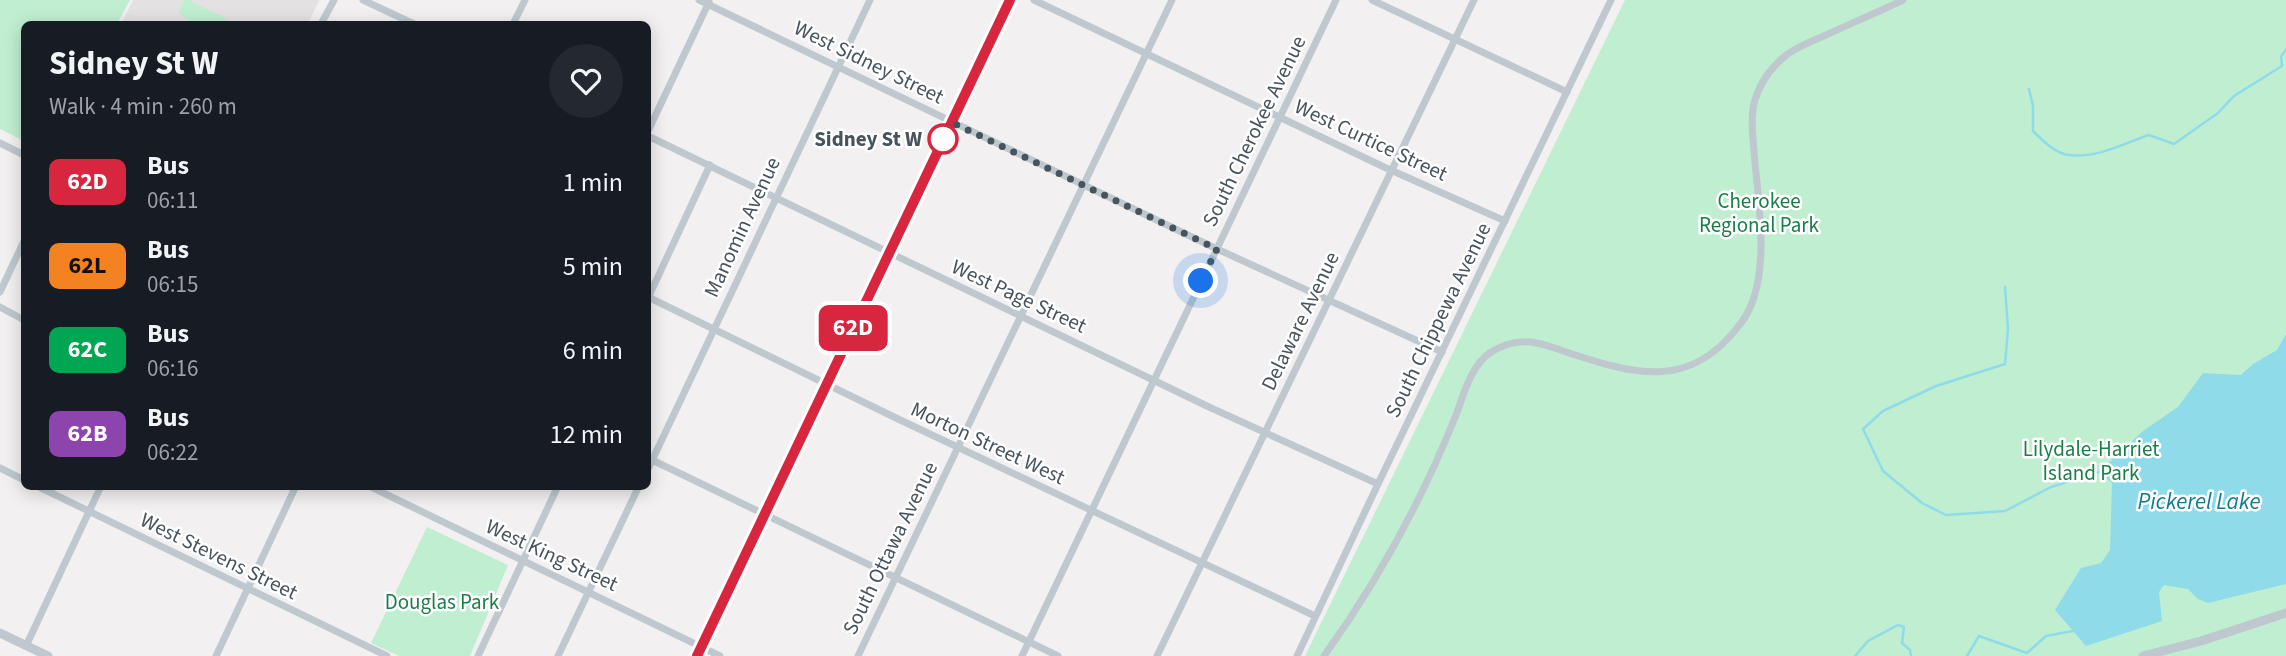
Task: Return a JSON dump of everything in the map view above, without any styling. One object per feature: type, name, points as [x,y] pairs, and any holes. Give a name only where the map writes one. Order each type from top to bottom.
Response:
[{"type":"main road","points":[[699,651],[1010,0]]},
{"type":"street","points":[[323,21],[334,0]]},
{"type":"street","points":[[363,0],[408,21]]},
{"type":"street","points":[[514,21],[525,0]]},
{"type":"street","name":"West Sidney Street","points":[[699,0],[709,2],[951,122],[1328,302],[1442,352]]},
{"type":"street","name":"Manomin Avenue","points":[[651,457],[870,0]]},
{"type":"street","name":"West Curtice Street","points":[[1034,0],[1505,221]]},
{"type":"street","name":"South Ottawa Avenue","points":[[858,656],[1172,0]]},
{"type":"street","name":"South Cherokee Avenue","points":[[1022,656],[1336,0]]},
{"type":"street","points":[[1372,0],[1567,92]]},
{"type":"street","name":"Delaware Avenue","points":[[1157,656],[1474,0]]},
{"type":"street","name":"South Chippewa Avenue","points":[[1297,656],[1611,0]]},
{"type":"street","points":[[1324,656],[1379,572],[1418,504],[1473,371],[1490,353],[1522,340],[1548,345],[1625,370],[1654,374],[1702,361],[1725,343],[1747,314],[1760,268],[1753,131],[1755,100],[1766,75],[1786,55],[1903,0]]},
{"type":"street","points":[[651,127],[709,2]]},
{"type":"street","name":"West Page Street","points":[[651,135],[889,253],[1378,484]]},
{"type":"street","points":[[0,143],[21,154]]},
{"type":"street","points":[[651,291],[710,165]]},
{"type":"street","points":[[0,292],[21,247]]},
{"type":"street","name":"Morton Street West","points":[[651,298],[1201,564],[1315,616]]},
{"type":"street","points":[[0,307],[21,318]]},
{"type":"street","points":[[651,459],[1059,656]]},
{"type":"street","points":[[0,468],[21,478]]},
{"type":"street","name":"West Stevens Street","points":[[45,490],[387,656]]},
{"type":"street","points":[[26,646],[99,490]]},
{"type":"street","points":[[216,656],[294,490]]},
{"type":"street","name":"West King Street","points":[[377,490],[590,592],[699,651],[720,656]]},
{"type":"street","points":[[478,656],[556,490]]},
{"type":"street","points":[[558,656],[637,490]]},
{"type":"street","points":[[2143,656],[2201,641],[2286,613]]},
{"type":"street","points":[[0,633],[48,656]]},
{"type":"shaded area","points":[[133,0],[319,0],[309,21],[122,21]]},
{"type":"green space","points":[[0,0],[130,0],[119,21],[21,21],[21,140],[0,129]]},
{"type":"green space","points":[[183,0],[189,0],[229,20],[193,21],[179,13]]},
{"type":"green space","points":[[1625,0],[2286,0],[2286,656],[1305,656]]},
{"type":"green space","name":"Douglas Park","points":[[427,527],[508,565],[470,656],[399,656],[371,643]]},
{"type":"water","name":"Pickerel Lake","points":[[2286,334],[2286,584],[2208,603],[2198,599],[2188,589],[2164,585],[2159,592],[2162,621],[2086,646],[2055,610],[2081,568],[2101,563],[2110,550],[2112,483],[2099,472],[2143,431],[2178,407],[2203,373],[2241,375],[2253,364],[2277,350]]},
{"type":"waterway","points":[[2029,89],[2033,106],[2033,131],[2064,154],[2079,156],[2099,153],[2149,135],[2174,144],[2218,113],[2234,96],[2282,66],[2281,57],[2286,49]]},
{"type":"waterway","points":[[2005,287],[2008,329],[2005,364],[1936,386],[1883,411],[1863,429],[1883,471],[1922,503],[1946,515],[2005,511],[2051,487],[2099,472]]},
{"type":"waterway","points":[[1855,656],[1868,641],[1898,625],[1904,627],[1902,643],[1910,650],[1911,656]]},
{"type":"waterway","points":[[1967,656],[1979,636],[2027,653],[2046,636],[2073,631]]},
{"type":"bus line","name":"62D","points":[[697,656],[1010,0]]},
{"type":"place","name":"Sidney St W","points":[[943,139]]},
{"type":"route","points":[[943,139],[951,122],[1217,249],[1201,281]]},
{"type":"park label","name":"Cherokee Regional Park","points":[[1759,213]]},
{"type":"park label","name":"Lilydale-Harriet Island Park","points":[[2091,461]]}]
